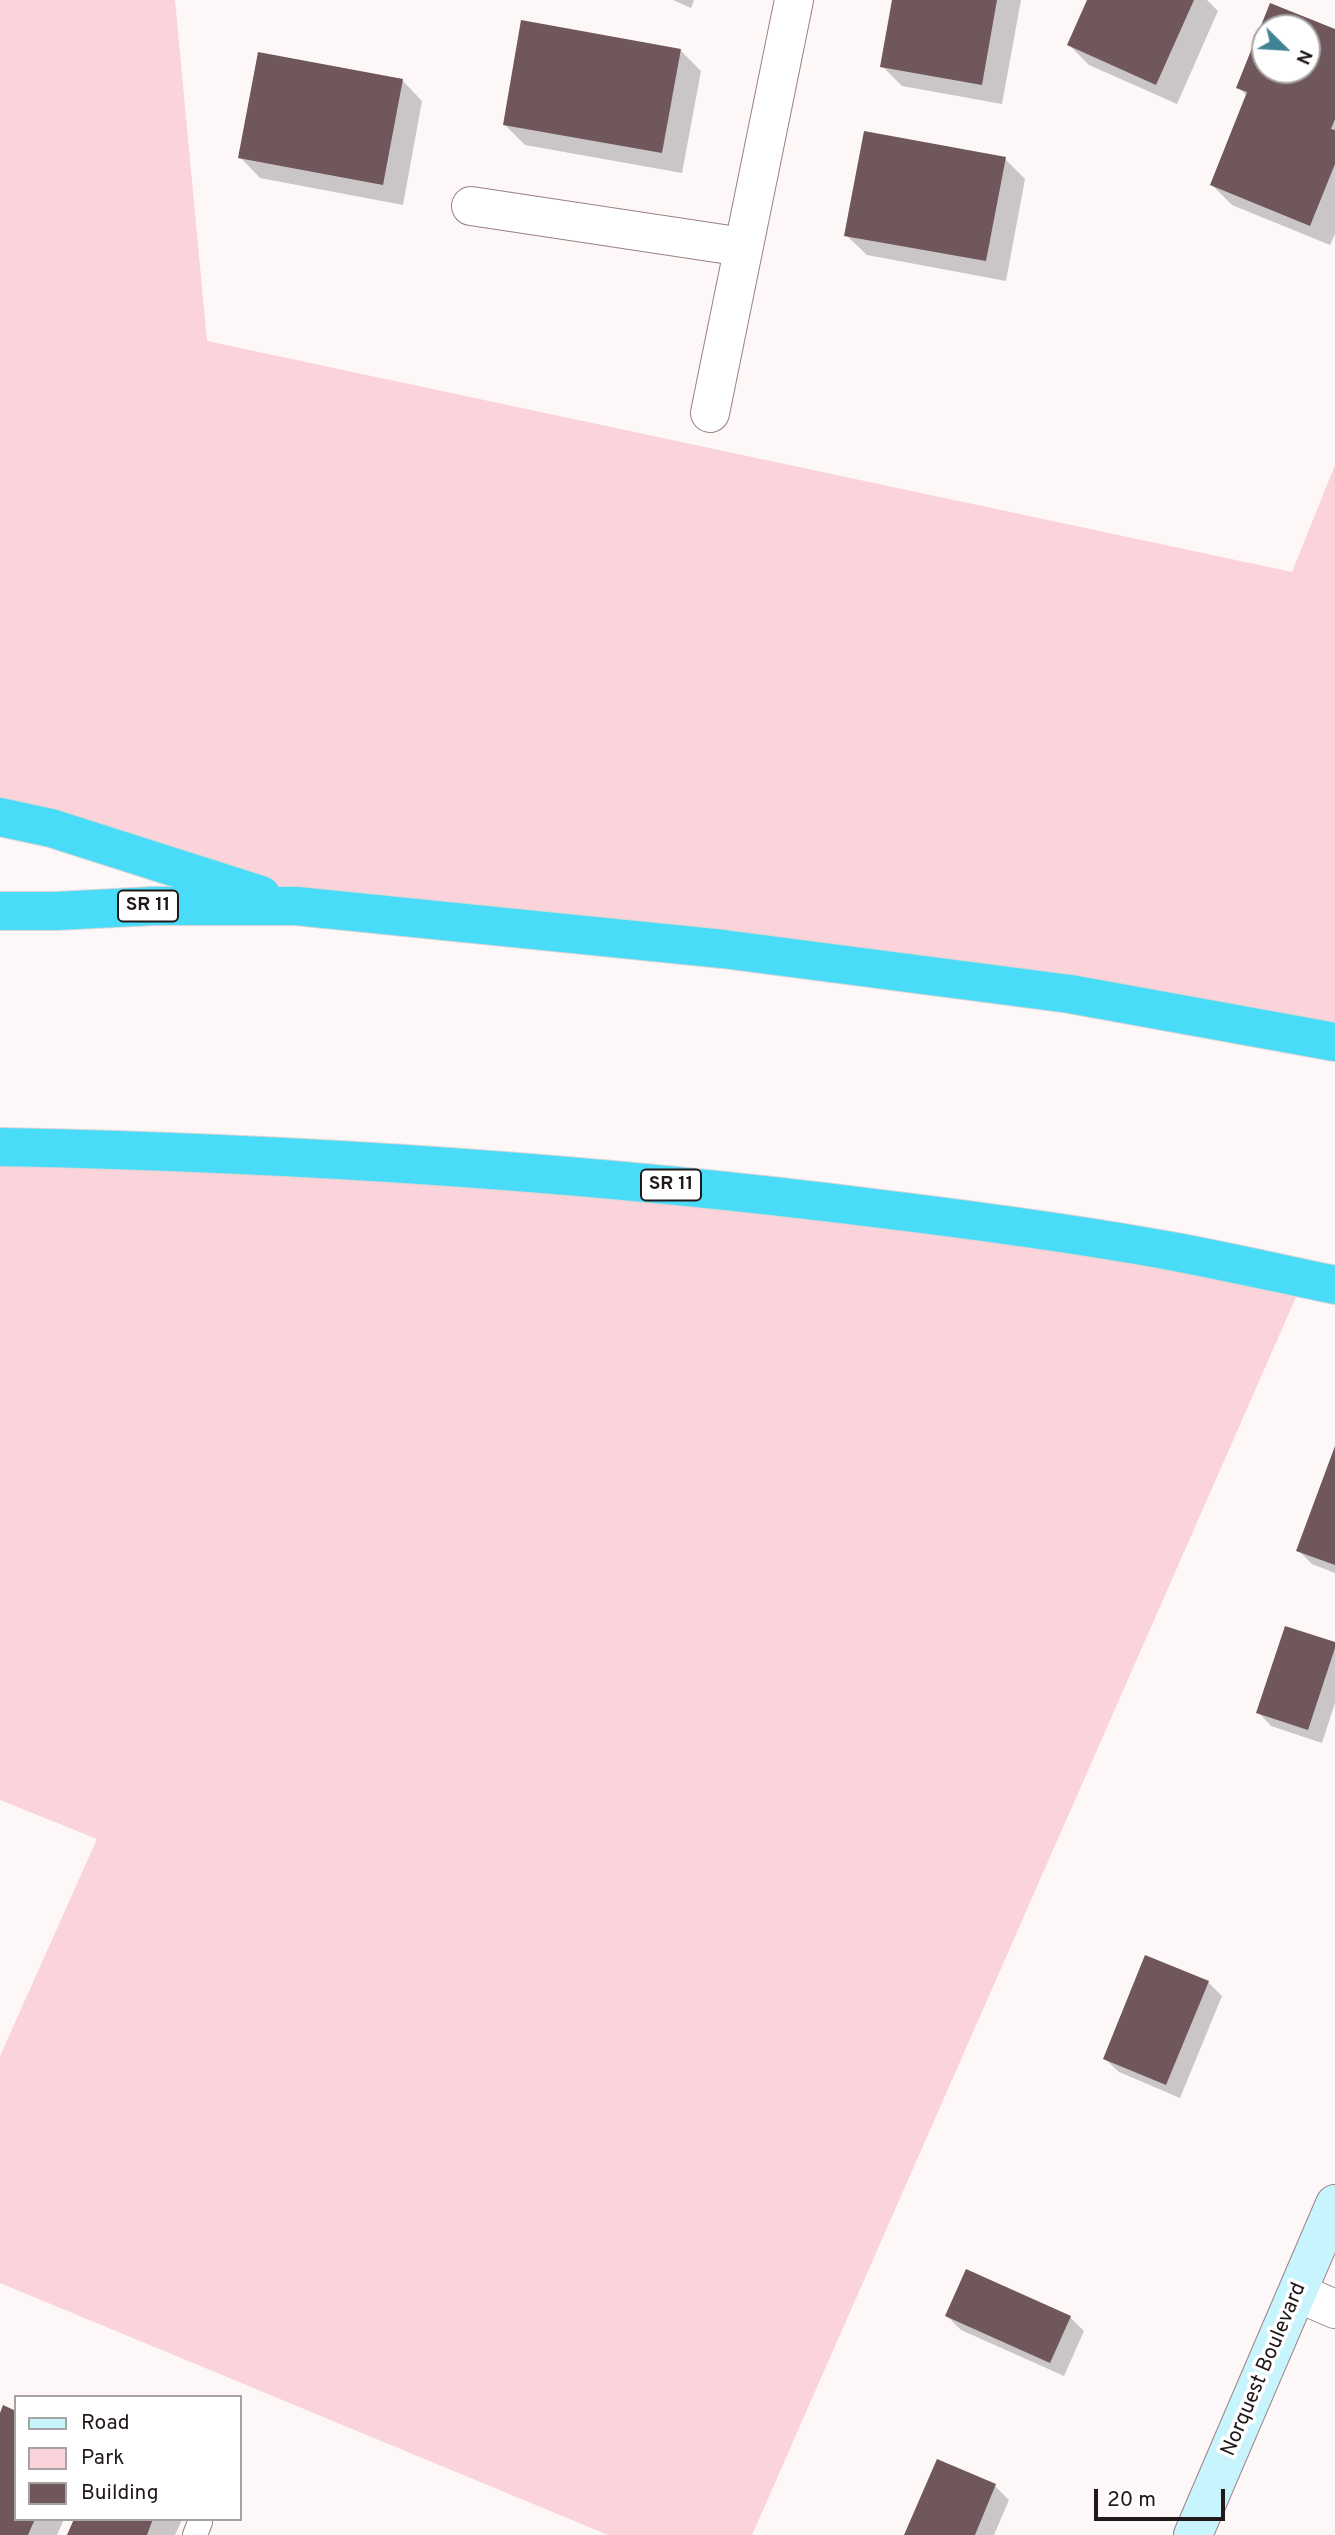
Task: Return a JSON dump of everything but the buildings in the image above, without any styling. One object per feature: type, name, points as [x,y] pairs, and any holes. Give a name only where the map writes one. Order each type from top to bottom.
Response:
[{"type":"highway","points":[[0,817],[51,828],[296,906]]},
{"type":"highway","name":"SR 11","points":[[0,911],[154,906],[296,906],[803,959],[1070,994],[1335,1042]]},
{"type":"highway","name":"SR 11","points":[[0,1147],[186,1151],[416,1163],[754,1193],[986,1222],[1176,1252],[1335,1285]]},
{"type":"street","points":[[710,413],[794,0]]},
{"type":"street","points":[[471,206],[743,247]]},
{"type":"street","name":"Norquest Boulevard","points":[[1193,2535],[1335,2204]]},
{"type":"street","points":[[1298,2293],[1335,2309]]},
{"type":"green space","points":[[0,0],[175,0],[207,341],[1292,572],[1335,465],[1335,1042],[296,906],[0,817]]},
{"type":"green space","points":[[0,1147],[417,1163],[1304,1279],[752,2535],[608,2535],[0,2283],[0,2056],[97,1839],[0,1800]]}]
